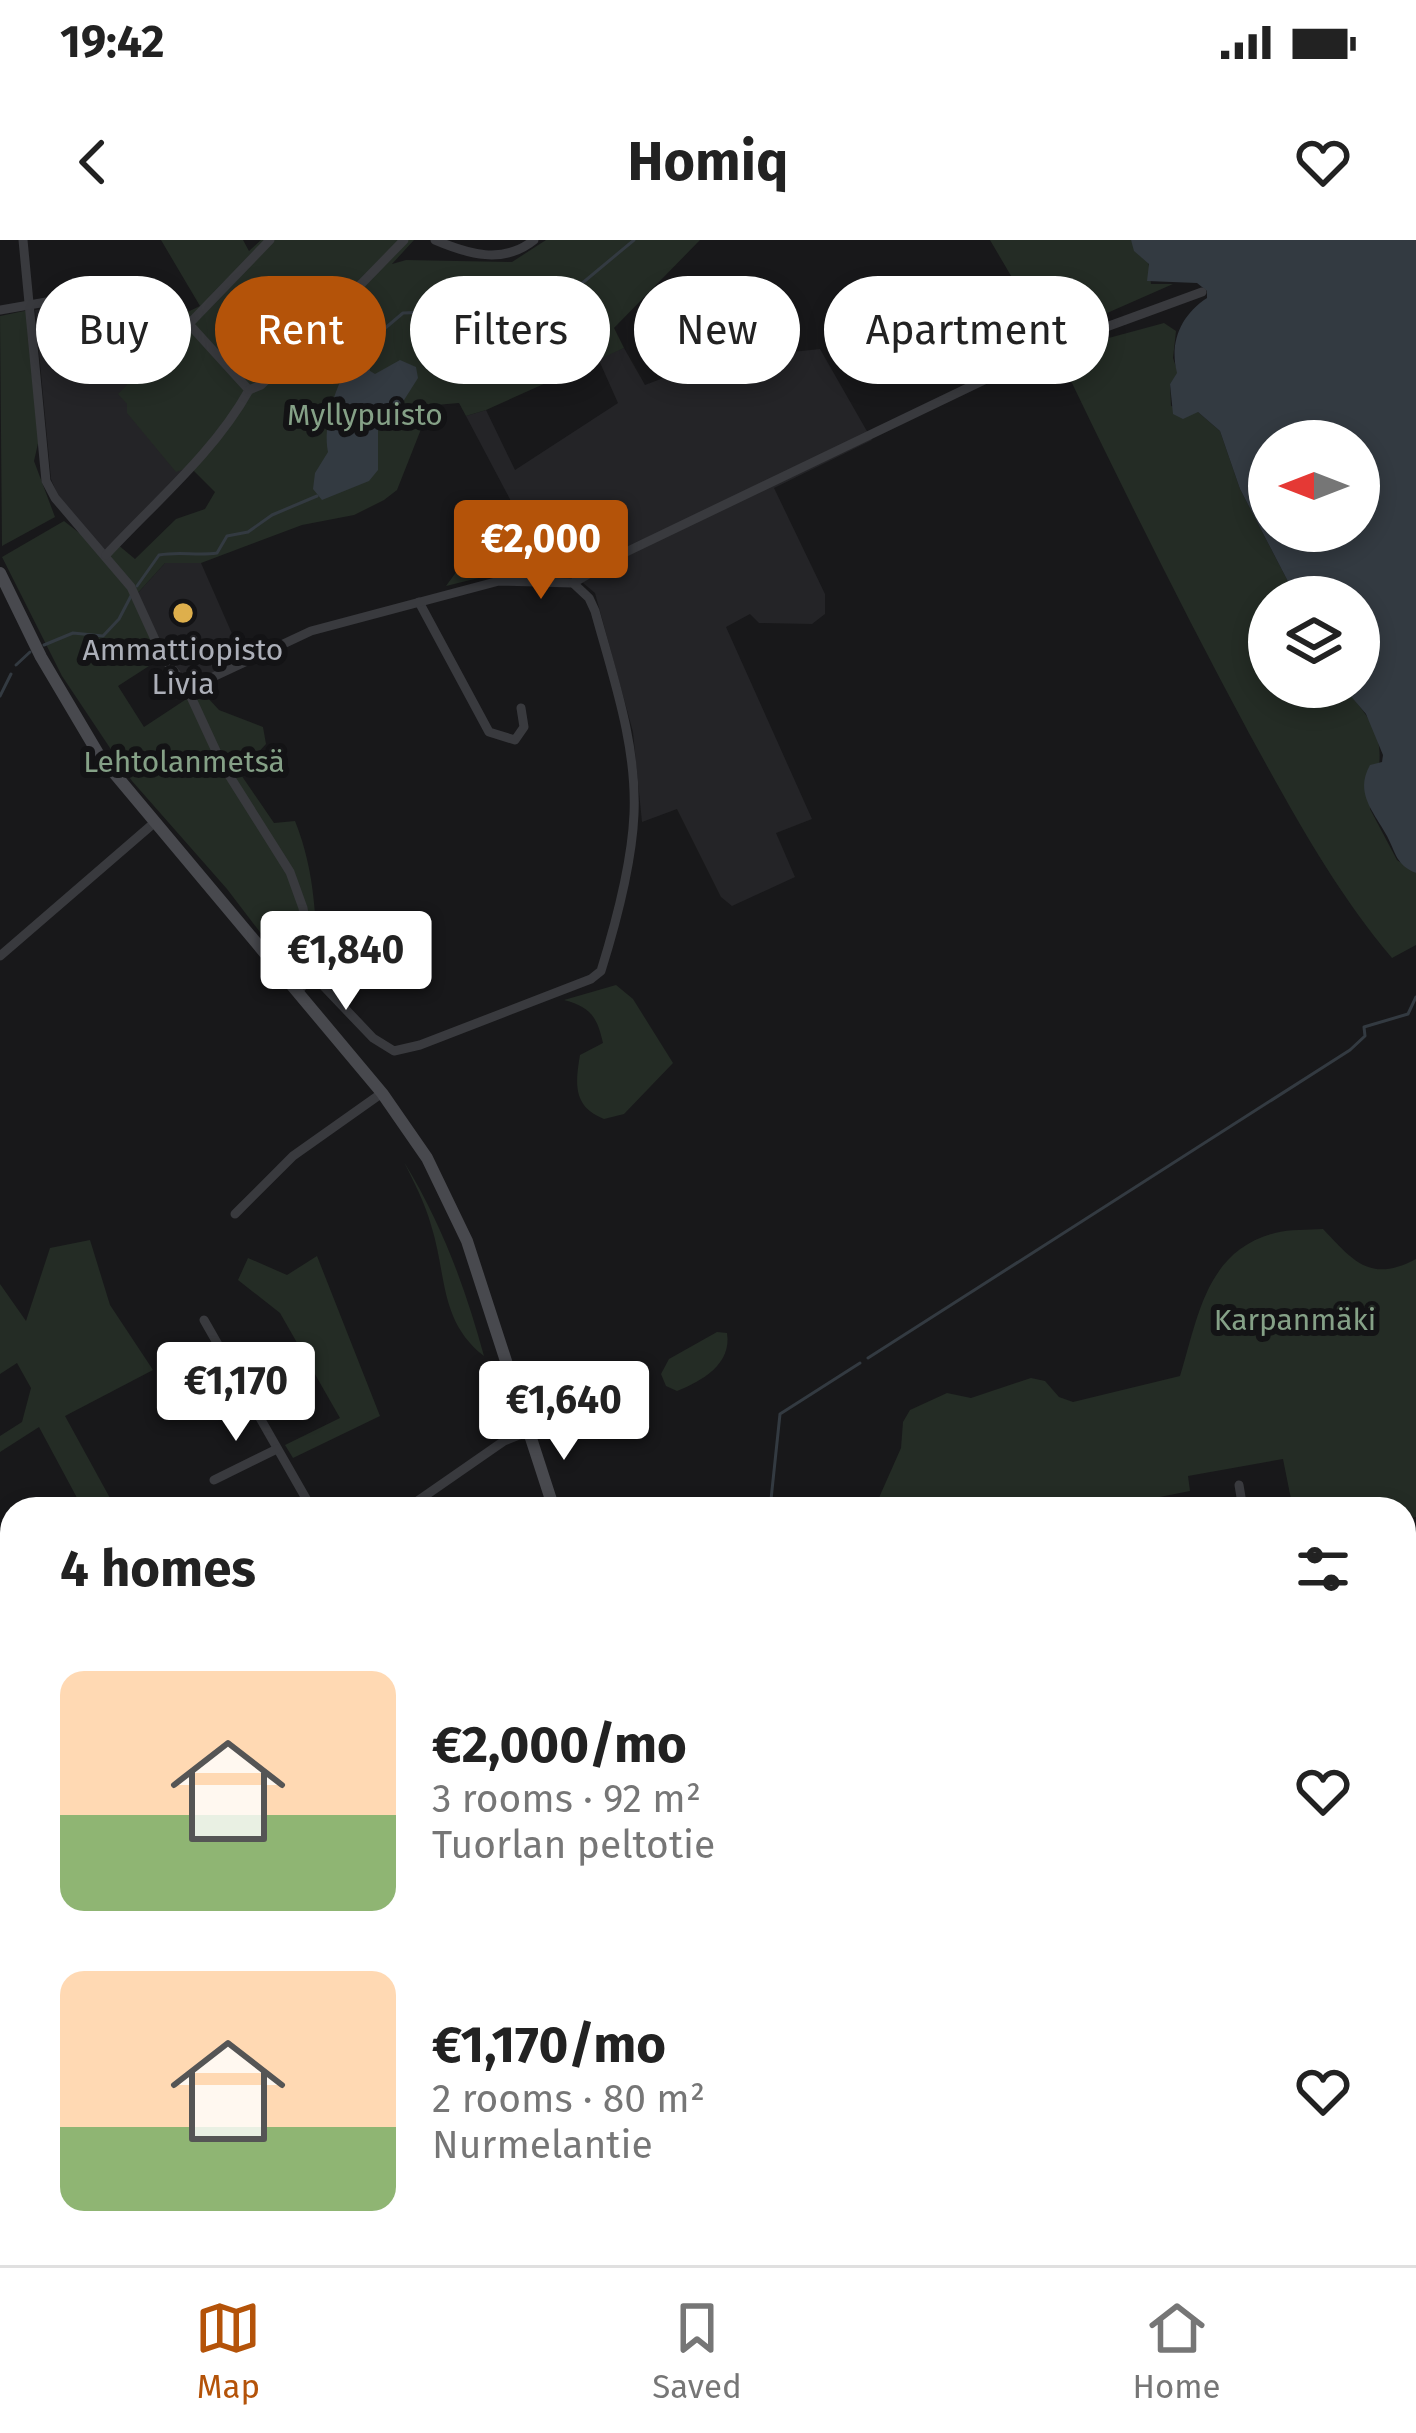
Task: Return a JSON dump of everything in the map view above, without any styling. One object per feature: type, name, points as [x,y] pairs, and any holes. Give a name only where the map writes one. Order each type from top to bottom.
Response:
[{"type":"main road","points":[[0,573],[84,731],[154,823],[382,1093],[427,1158],[483,1285],[550,1497]]},
{"type":"street","points":[[23,240],[46,481],[133,592],[215,751],[290,872],[308,928],[311,973],[298,993]]},
{"type":"street","points":[[191,322],[270,240]]},
{"type":"street","points":[[106,555],[202,454],[249,390],[261,385],[298,350],[404,240]]},
{"type":"street","points":[[435,240],[485,256],[508,254],[534,240]]},
{"type":"street","points":[[185,686],[196,686],[311,631],[500,580],[573,583],[630,550],[1057,345],[1202,292]]},
{"type":"street","points":[[0,310],[36,303]]},
{"type":"street","points":[[191,326],[249,390]]},
{"type":"street","points":[[311,973],[373,1038],[394,1051],[591,979],[601,971],[632,831],[631,757],[595,611],[573,583]]},
{"type":"street","points":[[419,602],[489,732],[515,740],[524,727],[521,708]]},
{"type":"street","points":[[0,956],[154,823]]},
{"type":"street","points":[[235,1214],[293,1156],[382,1093]]},
{"type":"street","points":[[204,1320],[305,1497]]},
{"type":"street","points":[[423,1497],[504,1441],[529,1431]]},
{"type":"street","points":[[214,1480],[277,1449]]},
{"type":"street","points":[[1239,1485],[1241,1497]]},
{"type":"shaded area","points":[[1131,240],[1416,240],[1416,873],[1397,858],[1364,785],[1370,765],[1382,762],[1383,755],[1361,708],[1380,708],[1380,576],[1285,576],[1273,552],[1380,552],[1380,420],[1248,420],[1248,504],[1220,431],[1198,412],[1183,419],[1173,414],[1170,384],[1177,373],[1176,340],[1184,321],[1207,298],[1207,291],[1197,283],[1147,281],[1149,264],[1134,251]]},
{"type":"shaded area","points":[[624,348],[634,366],[634,384],[800,384],[800,351],[820,349],[824,384],[840,384],[872,440],[774,488],[825,594],[825,614],[812,624],[759,623],[750,614],[726,627],[812,819],[776,833],[795,877],[732,906],[721,897],[677,809],[642,822],[633,732],[595,593],[576,577],[548,571],[466,416],[486,410],[515,470],[618,403],[610,384],[610,353]]},
{"type":"shaded area","points":[[400,360],[410,364],[410,384],[414,384],[378,429],[378,470],[369,481],[322,500],[313,489],[315,473],[328,452],[327,431],[339,384],[386,384],[386,368]]},
{"type":"shaded area","points":[[42,384],[139,384],[185,472],[106,555],[58,496],[51,479]]},
{"type":"shaded area","name":"Ammattiopisto Livia","points":[[165,563],[201,563],[244,661],[196,685],[179,680],[135,596]]},
{"type":"green space","points":[[161,240],[243,240],[249,251],[261,240],[414,240],[392,264],[406,260],[512,262],[546,240],[700,240],[665,276],[634,276],[634,308],[614,328],[624,348],[610,354],[610,276],[410,276],[410,384],[544,384],[466,416],[459,403],[436,405],[427,414],[397,490],[384,500],[354,515],[302,525],[201,563],[165,563],[135,596],[163,657],[118,686],[144,727],[188,698],[186,686],[196,685],[219,710],[263,727],[266,744],[235,766],[274,823],[295,821],[302,840],[314,899],[318,979],[311,973],[302,987],[227,889],[132,781],[62,676],[2,557],[64,521],[106,554],[117,544],[135,559],[176,519],[205,509],[215,492],[190,467],[176,472],[127,413],[127,404],[118,394],[127,384],[191,384],[191,310],[200,306],[191,291],[191,276],[182,276]]},
{"type":"green space","points":[[990,240],[1131,240],[1140,256],[1148,259],[1151,284],[1173,284],[1109,312],[1109,276],[1011,276]]},
{"type":"green space","points":[[29,310],[39,439],[34,461],[55,517],[2,546],[0,316]]},
{"type":"green space","points":[[1164,323],[1176,331],[1173,358],[1178,373],[1170,384],[1171,406],[1198,412],[1220,431],[1248,504],[1248,552],[1273,552],[1285,576],[1248,576],[1248,708],[1360,708],[1375,731],[1380,757],[1370,809],[1397,860],[1416,873],[1416,945],[1392,958],[1333,878],[1266,764],[1073,384],[1109,384],[1109,338]]},
{"type":"green space","points":[[523,529],[548,571],[511,570],[446,586],[470,553]]},
{"type":"green space","points":[[616,985],[633,999],[673,1063],[624,1114],[604,1119],[586,1108],[577,1085],[580,1055],[603,1043],[601,1034],[586,1010],[564,1000]]},
{"type":"green space","points":[[404,1162],[451,1256],[484,1356],[469,1342],[452,1312],[429,1217]]},
{"type":"green space","name":"Karpanmäki","points":[[1323,1229],[1354,1259],[1375,1269],[1416,1259],[1416,1497],[1291,1497],[1283,1459],[1188,1476],[1190,1491],[1160,1497],[879,1497],[901,1448],[903,1422],[910,1410],[947,1393],[971,1398],[1031,1378],[1045,1381],[1059,1397],[1073,1402],[1180,1376],[1200,1310],[1219,1271],[1252,1242],[1293,1230]]},
{"type":"green space","points":[[90,1240],[110,1305],[153,1370],[65,1416],[109,1497],[77,1497],[39,1427],[0,1452],[0,1436],[22,1422],[31,1388],[17,1363],[0,1374],[0,1284],[26,1321],[50,1248]]},
{"type":"green space","points":[[317,1256],[380,1416],[293,1458],[285,1445],[340,1418],[280,1313],[238,1280],[248,1258],[287,1275]]},
{"type":"green space","points":[[717,1332],[727,1333],[727,1344],[713,1370],[677,1391],[666,1386],[661,1374],[669,1359]]},
{"type":"waterway","points":[[386,327],[403,313],[484,315],[537,342],[541,337],[533,325],[539,314],[537,302],[556,305],[634,240]]},
{"type":"waterway","points":[[137,586],[159,555],[217,553],[227,536],[248,532],[272,515],[317,496]]},
{"type":"waterway","points":[[44,645],[73,633],[103,636],[132,594]]},
{"type":"waterway","points":[[16,665],[30,652]]},
{"type":"waterway","points":[[0,696],[11,674]]},
{"type":"waterway","points":[[868,1358],[1350,1050],[1365,1036],[1364,1027],[1408,1014],[1416,997]]},
{"type":"waterway","points":[[771,1497],[780,1414],[860,1363]]},
{"type":"place","name":"Ammattiopisto Livia","points":[[183,613]]},
{"type":"park label","name":"Myllypuisto","points":[[365,415]]},
{"type":"park label","name":"Lehtolanmetsä","points":[[184,762]]}]
